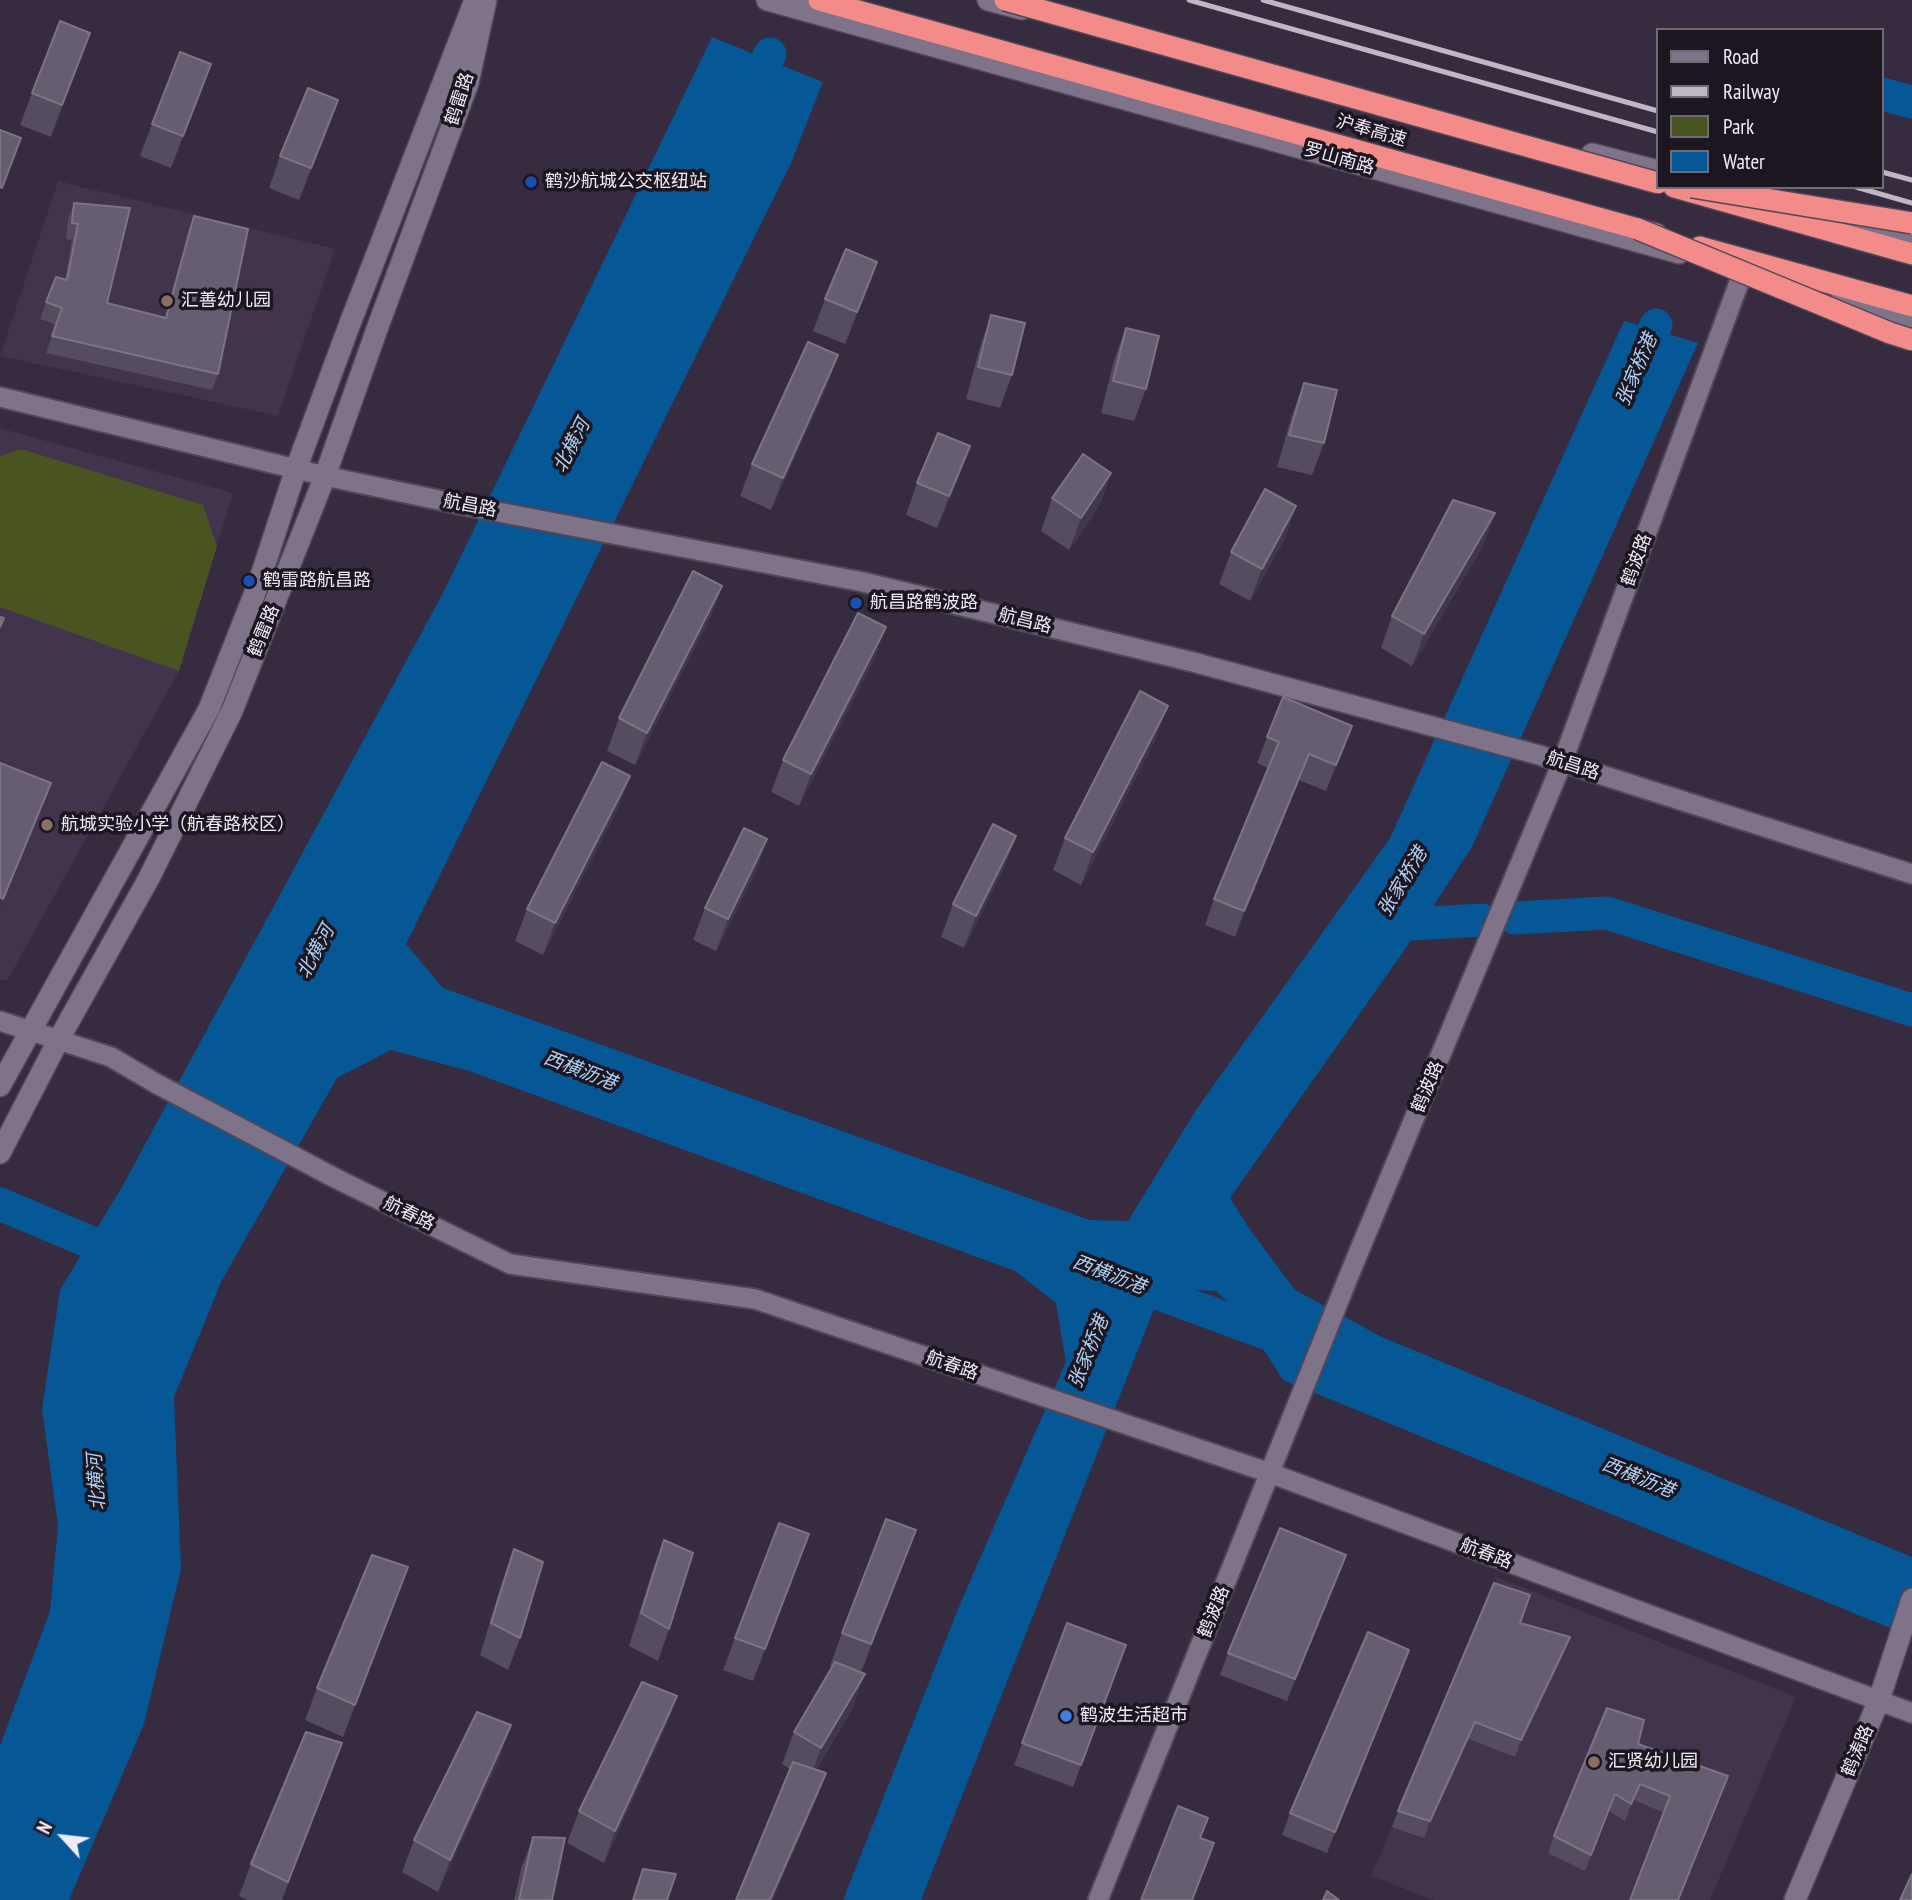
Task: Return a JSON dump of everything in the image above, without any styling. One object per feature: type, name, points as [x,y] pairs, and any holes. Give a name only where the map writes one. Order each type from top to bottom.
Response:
[{"type":"highway","name":"沪奉高速","points":[[819,0],[1912,306]]},
{"type":"highway","name":"沪奉高速","points":[[1005,0],[1656,179]]},
{"type":"highway","points":[[1681,189],[1912,254]]},
{"type":"highway","points":[[1704,189],[1912,223]]},
{"type":"highway","points":[[1637,229],[1912,340]]},
{"type":"street","name":"鹤雷路","points":[[0,1086],[209,709],[258,585],[296,469],[349,326],[475,0]]},
{"type":"street","name":"鹤雷路","points":[[3,1147],[59,1039],[149,878],[232,710],[325,476],[468,83],[486,0]]},
{"type":"street","name":"罗山南路","points":[[767,0],[1912,317]]},
{"type":"street","points":[[988,0],[1656,179]]},
{"type":"street","points":[[1724,189],[1912,241]]},
{"type":"street","name":"鹤波路","points":[[1098,1900],[1332,1316],[1563,763],[1744,269]]},
{"type":"street","name":"航昌路","points":[[0,397],[325,476],[863,582],[1194,662],[1563,763],[1912,874]]},
{"type":"street","name":"航春路","points":[[0,1021],[111,1057],[335,1178],[510,1264],[755,1299],[1270,1473],[1912,1713]]},
{"type":"street","name":"鹤涛路","points":[[1795,1900],[1879,1700],[1912,1599]]},
{"type":"shaded area","name":"汇善幼儿园","points":[[58,181],[335,249],[278,416],[0,356]]},
{"type":"shaded area","name":"航城实验小学（航春路校区）","points":[[0,428],[233,493],[179,671],[7,981],[0,979]]},
{"type":"shaded area","name":"汇贤幼儿园","points":[[1497,1577],[1796,1697],[1710,1900],[1434,1900],[1371,1876]]},
{"type":"green space","points":[[21,449],[203,505],[217,546],[179,671],[0,607],[0,456]]},
{"type":"water","points":[[712,37],[823,82],[791,163],[406,944],[443,988],[1090,1220],[1128,1221],[1196,1110],[1390,838],[1624,321],[1698,343],[1472,847],[1401,955],[1230,1198],[1295,1290],[1382,1337],[1912,1557],[1912,1637],[1283,1380],[1240,1313],[1216,1291],[1179,1289],[1158,1299],[921,1900],[843,1900],[960,1604],[1066,1362],[1056,1303],[1015,1271],[469,1071],[391,1050],[337,1078],[222,1280],[174,1397],[181,1569],[144,1724],[69,1900],[0,1900],[0,1746],[50,1611],[58,1526],[42,1409],[60,1290],[122,1187],[444,591]]},
{"type":"building","points":[[60,21],[90,33],[62,105],[32,93]]},
{"type":"building","points":[[180,52],[211,64],[183,136],[152,124]]},
{"type":"building","points":[[308,88],[338,100],[311,168],[280,156]]},
{"type":"building","points":[[0,130],[21,138],[2,188],[0,187]]},
{"type":"building","points":[[74,203],[130,208],[107,303],[166,318],[194,216],[248,229],[218,374],[52,336],[62,308],[46,302],[56,277],[67,280],[78,224],[72,223]]},
{"type":"building","points":[[846,249],[877,262],[857,312],[825,299]]},
{"type":"building","points":[[991,315],[1025,323],[1012,375],[978,367]]},
{"type":"building","points":[[1126,328],[1159,336],[1146,389],[1113,381]]},
{"type":"building","points":[[808,342],[838,355],[783,478],[752,464]]},
{"type":"building","points":[[1304,383],[1337,390],[1324,443],[1289,435]]},
{"type":"building","points":[[938,433],[970,446],[949,496],[917,483]]},
{"type":"building","points":[[1083,454],[1111,473],[1081,518],[1052,498]]},
{"type":"building","points":[[1265,489],[1296,506],[1262,569],[1231,552]]},
{"type":"building","points":[[1453,500],[1495,513],[1424,634],[1392,616]]},
{"type":"building","points":[[693,571],[722,586],[647,733],[619,718]]},
{"type":"building","points":[[858,613],[886,627],[811,774],[783,760]]},
{"type":"building","points":[[1140,691],[1168,706],[1093,852],[1065,838]]},
{"type":"building","points":[[1283,697],[1352,726],[1336,765],[1309,754],[1244,911],[1214,899],[1279,742],[1267,737]]},
{"type":"building","points":[[602,762],[630,776],[555,923],[527,909]]},
{"type":"building","points":[[0,763],[51,783],[3,899],[0,897]]},
{"type":"building","points":[[993,824],[1016,836],[976,916],[953,904]]},
{"type":"building","points":[[744,828],[767,839],[728,919],[705,908]]},
{"type":"building","points":[[886,1519],[916,1530],[871,1644],[842,1633]]},
{"type":"building","points":[[779,1523],[809,1534],[765,1649],[735,1638]]},
{"type":"building","points":[[1280,1528],[1346,1555],[1295,1679],[1228,1653]]},
{"type":"building","points":[[664,1540],[693,1553],[669,1629],[641,1613]]},
{"type":"building","points":[[514,1549],[543,1562],[520,1638],[491,1623]]},
{"type":"building","points":[[372,1555],[408,1567],[355,1705],[317,1688]]},
{"type":"building","points":[[1494,1583],[1530,1595],[1520,1623],[1570,1637],[1521,1740],[1475,1722],[1430,1821],[1398,1811]]},
{"type":"building","name":"鹤波生活超市","points":[[1067,1623],[1126,1645],[1081,1765],[1022,1743]]},
{"type":"building","points":[[1368,1632],[1409,1650],[1335,1832],[1290,1813]]},
{"type":"building","points":[[835,1662],[865,1674],[821,1748],[794,1732]]},
{"type":"building","points":[[642,1682],[677,1696],[615,1831],[579,1811]]},
{"type":"building","points":[[1607,1708],[1644,1720],[1638,1744],[1728,1776],[1678,1900],[1630,1900],[1670,1796],[1640,1784],[1631,1804],[1615,1794],[1591,1855],[1554,1836]]},
{"type":"building","points":[[477,1712],[511,1725],[450,1860],[414,1840]]},
{"type":"building","points":[[306,1732],[342,1743],[288,1882],[251,1864]]},
{"type":"building","points":[[793,1762],[826,1773],[770,1900],[736,1900]]},
{"type":"building","points":[[1178,1806],[1208,1818],[1200,1838],[1214,1843],[1192,1900],[1141,1900]]},
{"type":"building","points":[[533,1837],[565,1838],[552,1900],[519,1900]]},
{"type":"building","points":[[643,1869],[676,1874],[667,1900],[633,1900]]},
{"type":"building","points":[[1912,1874],[1912,1900],[1900,1900]]},
{"type":"building","points":[[1327,1891],[1339,1900],[1323,1900]]},
{"type":"waterway","name":"北横河","points":[[747,99],[770,54]]},
{"type":"waterway","points":[[1884,95],[1912,102]]},
{"type":"waterway","name":"张家桥港","points":[[1636,371],[1656,325]]},
{"type":"waterway","points":[[1515,918],[1607,913],[1912,1010]]},
{"type":"waterway","points":[[1378,926],[1482,920]]},
{"type":"waterway","name":"西横沥港","points":[[0,1204],[130,1259]]},
{"type":"waterway","name":"西横沥港","points":[[1124,1281],[1290,1342]]},
{"type":"railway","points":[[1189,0],[1657,132]]},
{"type":"railway","points":[[1263,0],[1657,111]]},
{"type":"railway","points":[[1884,173],[1912,180]]},
{"type":"railway","points":[[1863,189],[1912,203]]},
{"type":"place","name":"鹤沙航城公交枢纽站","points":[[531,182]]},
{"type":"place","name":"汇善幼儿园","points":[[167,301]]},
{"type":"place","name":"鹤雷路航昌路","points":[[249,581]]},
{"type":"place","name":"航昌路鹤波路","points":[[856,603]]},
{"type":"place","name":"航城实验小学（航春路校区）","points":[[47,825]]},
{"type":"place","name":"鹤波生活超市","points":[[1066,1716]]},
{"type":"place","name":"汇贤幼儿园","points":[[1594,1762]]}]
